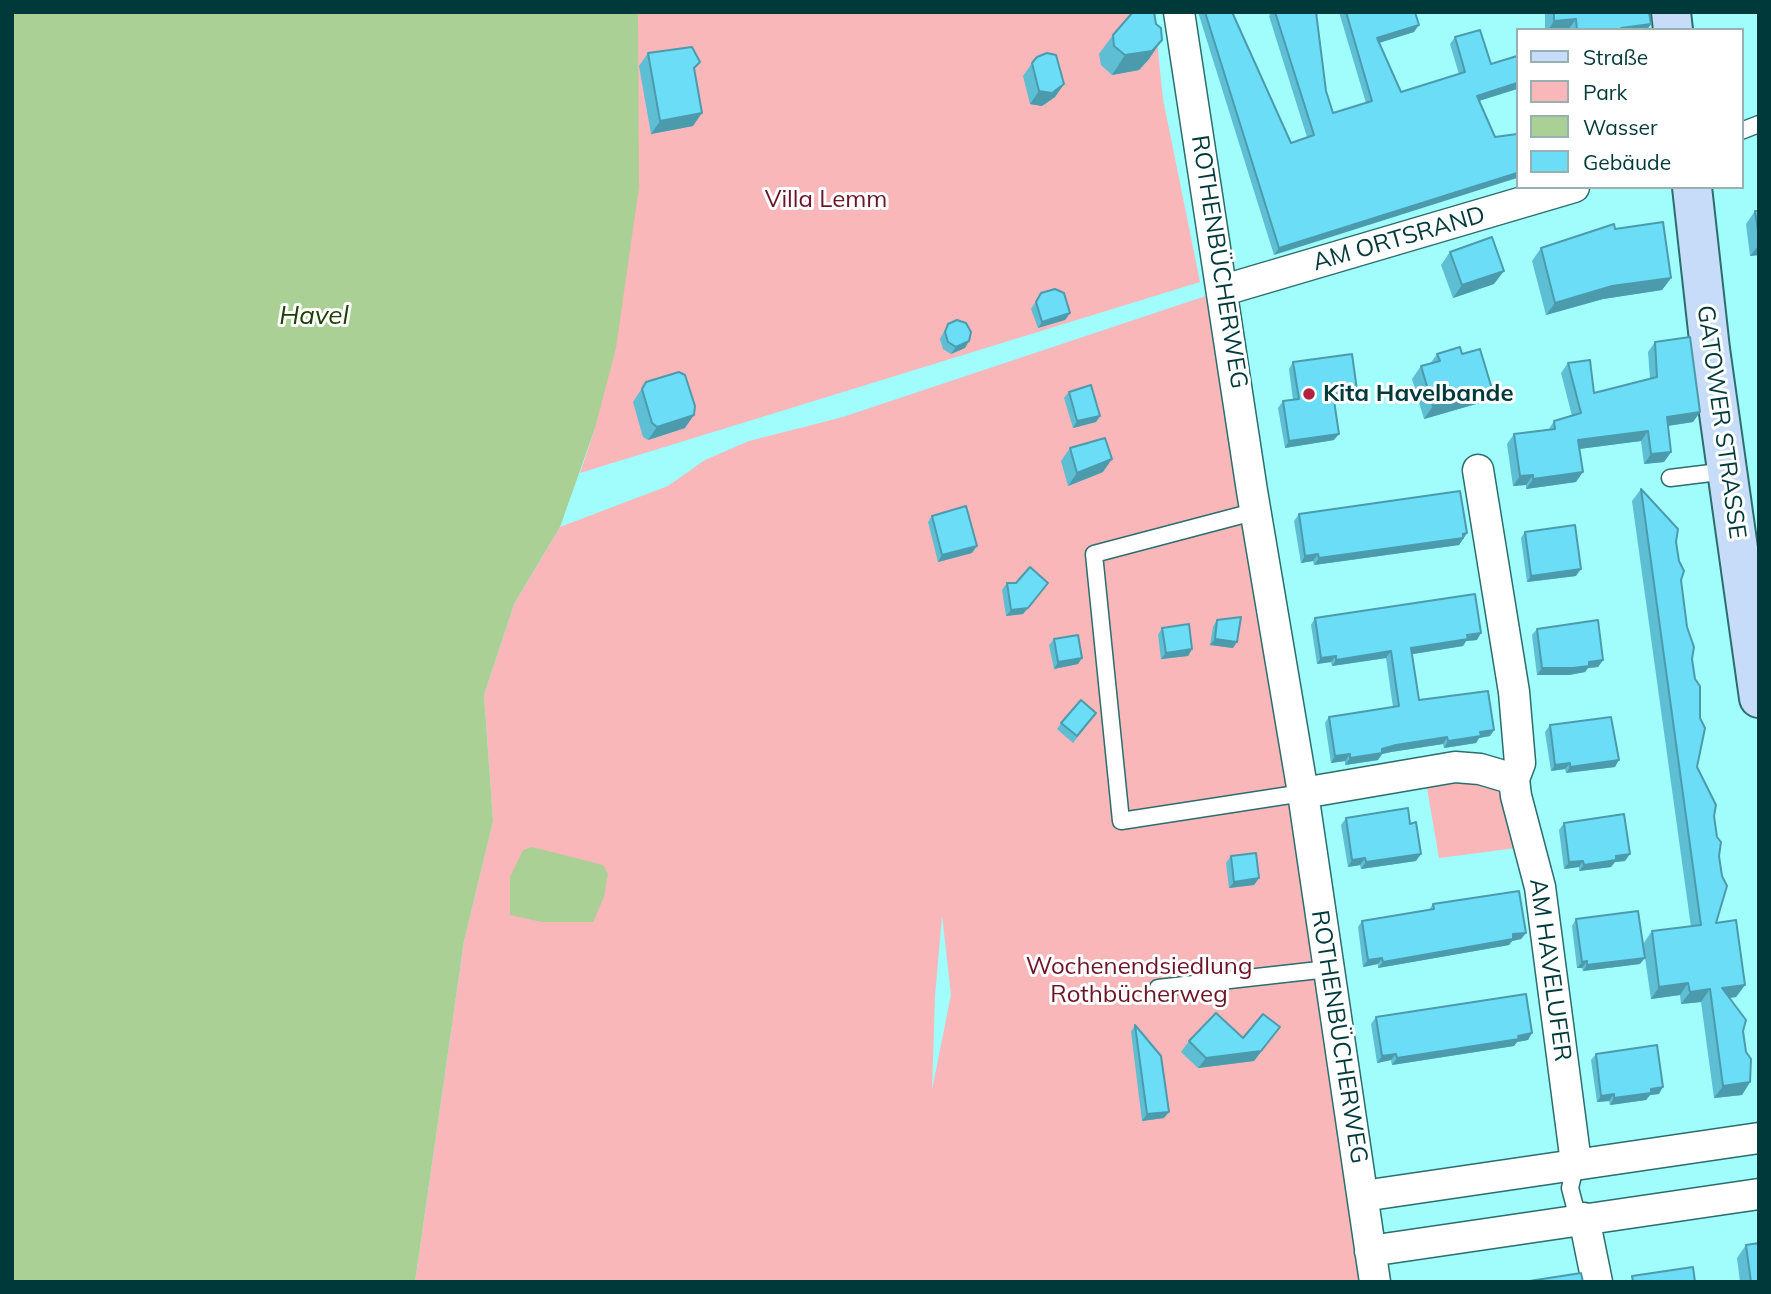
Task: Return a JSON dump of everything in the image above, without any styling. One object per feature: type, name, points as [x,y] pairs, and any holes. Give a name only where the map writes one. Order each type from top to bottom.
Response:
[{"type":"main road","name":"GATOWER STRASSE","points":[[1692,189],[1759,698]]},
{"type":"street","name":"ROTHENBÜCHERWEG","points":[[1179,12],[1303,793],[1375,1282]]},
{"type":"street","name":"AM ORTSRAND","points":[[1224,290],[1567,189]]},
{"type":"street","name":"AM HAVELUFER","points":[[1478,470],[1514,692],[1520,763],[1514,779],[1540,887],[1576,1163]]},
{"type":"street","points":[[1303,793],[1455,767],[1491,772],[1514,779]]},
{"type":"street","points":[[1363,1196],[1759,1138]]},
{"type":"street","points":[[1370,1251],[1759,1194]]},
{"type":"street","points":[[1584,1218],[1597,1282]]},
{"type":"lane","points":[[1670,478],[1727,470]]},
{"type":"lane","points":[[1257,511],[1094,554],[1121,821],[1303,793]]},
{"type":"lane","points":[[1158,988],[1328,969]]},
{"type":"lane","points":[[1576,1163],[1570,1188],[1575,1207],[1584,1218]]},
{"type":"green space","name":"Villa Lemm","points":[[638,12],[1154,12],[1163,99],[1200,282],[580,473],[595,428]]},
{"type":"green space","name":"Wochenendsiedlung Rothbücherweg","points":[[1224,290],[1375,1282],[415,1282],[464,941],[493,821],[484,695],[514,604],[560,527],[668,486],[705,460],[749,441],[843,417]],"holes":[[[942,915],[951,995],[932,1090],[935,996]]]},
{"type":"green space","points":[[1462,771],[1498,787],[1507,803],[1516,848],[1439,858],[1425,776]]},
{"type":"water","name":"Havel","points":[[12,12],[638,12],[639,187],[616,348],[595,428],[560,527],[514,604],[484,695],[493,821],[464,941],[415,1282],[12,1282]]},
{"type":"water","points":[[532,847],[603,865],[608,874],[604,897],[593,922],[542,922],[510,915],[510,877],[523,850]]},
{"type":"building","points":[[1133,12],[1154,12],[1156,24],[1161,28],[1162,40],[1152,51],[1125,55],[1114,46],[1113,35]]},
{"type":"building","points":[[1205,12],[1232,12],[1291,143],[1314,135],[1275,12],[1316,12],[1326,91],[1333,113],[1372,101],[1346,12],[1415,12],[1419,25],[1377,38],[1401,92],[1465,72],[1455,37],[1480,30],[1491,64],[1516,56],[1516,83],[1477,96],[1495,137],[1516,134],[1516,173],[1279,248]]},
{"type":"building","points":[[1554,12],[1649,12],[1651,24],[1621,28],[1577,28],[1576,19],[1554,21]]},
{"type":"building","points":[[692,47],[700,62],[694,68],[702,113],[660,121],[648,53]]},
{"type":"building","points":[[1047,53],[1056,55],[1064,84],[1052,93],[1039,91],[1032,63],[1037,57]]},
{"type":"building","points":[[1755,211],[1759,211],[1759,238]]},
{"type":"building","points":[[1663,222],[1671,278],[1612,286],[1555,303],[1541,248],[1614,224],[1615,229]]},
{"type":"building","points":[[1492,237],[1504,271],[1462,285],[1450,252]]},
{"type":"building","points":[[1055,289],[1064,293],[1070,313],[1042,322],[1036,302],[1041,293]]},
{"type":"building","points":[[957,320],[966,323],[971,332],[969,341],[956,347],[948,342],[945,332],[948,324]]},
{"type":"building","points":[[1690,337],[1700,412],[1667,417],[1671,452],[1651,454],[1648,431],[1578,440],[1583,472],[1533,479],[1533,475],[1520,476],[1514,434],[1555,429],[1554,421],[1581,413],[1568,363],[1590,360],[1594,393],[1657,377],[1655,342]]},
{"type":"building","points":[[1460,347],[1462,354],[1480,349],[1492,389],[1433,406],[1421,366],[1440,361],[1437,354]]},
{"type":"building","points":[[1352,354],[1357,390],[1333,394],[1339,434],[1289,441],[1283,401],[1299,399],[1293,362]]},
{"type":"building","points":[[679,372],[685,375],[695,406],[694,415],[657,427],[652,423],[642,389],[646,382]]},
{"type":"building","points":[[1091,385],[1100,416],[1077,421],[1069,392]]},
{"type":"building","points":[[1105,438],[1112,459],[1077,473],[1070,448]]},
{"type":"building","points":[[1641,489],[1678,529],[1676,542],[1679,561],[1684,571],[1681,580],[1687,627],[1694,647],[1692,659],[1695,679],[1700,686],[1700,718],[1705,728],[1697,767],[1716,805],[1714,816],[1717,837],[1721,842],[1719,856],[1722,876],[1727,886],[1716,923],[1736,920],[1745,985],[1722,988],[1746,1020],[1743,1031],[1746,1052],[1751,1059],[1750,1082],[1723,1086],[1710,989],[1690,992],[1688,983],[1659,987],[1652,931],[1701,925]]},
{"type":"building","points":[[1460,491],[1467,533],[1463,534],[1463,538],[1319,558],[1318,554],[1305,556],[1299,514]]},
{"type":"building","points":[[966,506],[977,546],[942,555],[932,516]]},
{"type":"building","points":[[1575,525],[1581,569],[1531,576],[1525,532]]},
{"type":"building","points":[[1030,567],[1048,583],[1028,608],[1011,610],[1007,583],[1016,583]]},
{"type":"building","points":[[1475,594],[1481,633],[1467,635],[1468,639],[1411,648],[1419,700],[1488,691],[1494,730],[1480,732],[1481,736],[1448,741],[1447,737],[1396,745],[1382,749],[1382,753],[1350,758],[1350,754],[1335,756],[1329,717],[1399,706],[1391,651],[1336,660],[1336,656],[1321,658],[1315,618]]},
{"type":"building","points":[[1241,617],[1237,642],[1215,639],[1217,620]]},
{"type":"building","points":[[1598,620],[1603,660],[1589,662],[1589,666],[1542,668],[1537,629]]},
{"type":"building","points":[[1189,624],[1192,649],[1166,653],[1162,628]]},
{"type":"building","points":[[1078,635],[1082,658],[1058,662],[1054,639]]},
{"type":"building","points":[[1081,700],[1096,713],[1077,736],[1061,723]]},
{"type":"building","points":[[1611,717],[1619,760],[1570,767],[1570,763],[1555,765],[1550,725]]},
{"type":"building","points":[[1408,808],[1410,824],[1416,822],[1421,854],[1366,862],[1365,858],[1352,860],[1346,818]]},
{"type":"building","points":[[1624,814],[1630,854],[1616,856],[1616,860],[1584,865],[1583,861],[1569,862],[1564,823]]},
{"type":"building","points":[[1256,853],[1259,878],[1234,882],[1231,856]]},
{"type":"building","points":[[1519,891],[1526,933],[1513,934],[1513,939],[1383,962],[1382,958],[1368,960],[1362,921],[1434,909],[1433,904]]},
{"type":"building","points":[[1638,911],[1645,958],[1587,965],[1587,961],[1582,962],[1576,919]]},
{"type":"building","points":[[1526,994],[1532,1033],[1518,1036],[1519,1039],[1397,1058],[1396,1054],[1382,1056],[1376,1017]]},
{"type":"building","points":[[1216,1013],[1243,1038],[1263,1014],[1280,1027],[1261,1051],[1206,1058],[1189,1041]]},
{"type":"building","points":[[1135,1025],[1161,1056],[1169,1112],[1147,1114]]},
{"type":"building","points":[[1657,1045],[1663,1087],[1651,1089],[1651,1093],[1614,1098],[1614,1094],[1601,1096],[1596,1054]]},
{"type":"building","points":[[1759,1243],[1759,1282],[1751,1282],[1746,1245]]},
{"type":"building","points":[[1693,1267],[1695,1282],[1633,1282],[1632,1276]]},
{"type":"building","points":[[1581,1273],[1583,1282],[1523,1282]]},
{"type":"place","name":"Kita Havelbande","points":[[1309,394]]}]
